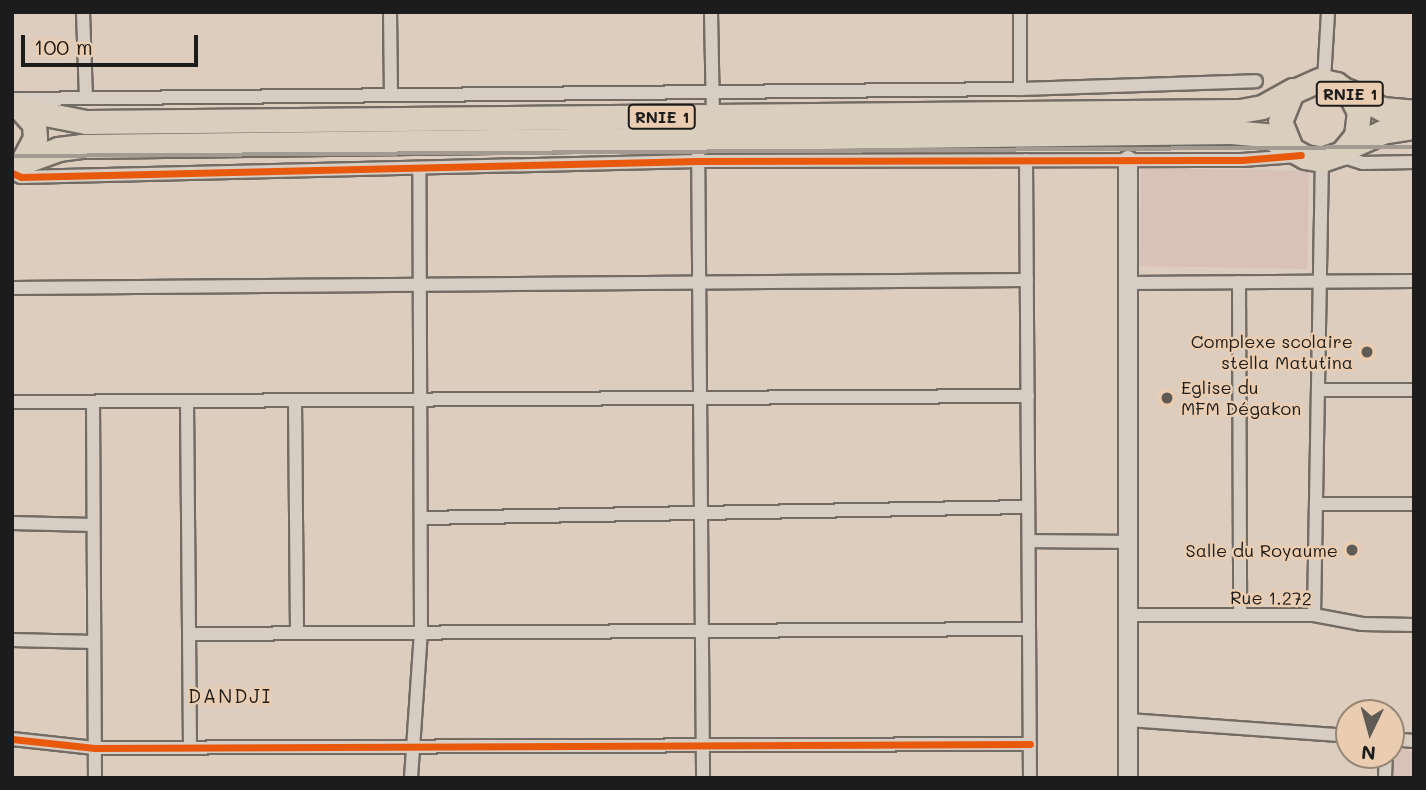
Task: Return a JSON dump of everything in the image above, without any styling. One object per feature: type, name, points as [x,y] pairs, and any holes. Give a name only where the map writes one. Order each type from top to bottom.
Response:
[{"type":"highway","name":"RNIE 1","points":[[16,105],[68,122],[1240,111],[1262,107],[1296,88],[1324,80],[1382,109],[1414,112]]},
{"type":"highway","name":"RNIE 1","points":[[1296,88],[1280,116],[1320,153]]},
{"type":"highway","name":"RNIE 1","points":[[1320,153],[1360,117],[1347,91]]},
{"type":"highway","points":[[16,105],[34,124],[35,138],[16,168]]},
{"type":"highway","name":"RNIE 1","points":[[16,168],[58,149],[81,146],[698,135],[1239,132],[1265,135],[1320,153],[1382,132],[1414,127]]},
{"type":"street","points":[[83,12],[86,97]]},
{"type":"street","points":[[390,12],[391,92]]},
{"type":"street","points":[[710,12],[709,89],[713,116]]},
{"type":"street","points":[[1020,12],[1020,89]]},
{"type":"street","points":[[1324,80],[1328,12]]},
{"type":"street","points":[[16,105],[86,97],[709,89],[1020,89],[1256,80]]},
{"type":"street","points":[[698,135],[699,631],[700,745],[703,778]]},
{"type":"street","points":[[1314,615],[1321,281],[1320,153]]},
{"type":"street","points":[[16,168],[20,177],[698,161],[1128,160],[1320,153],[1363,163],[1414,162]]},
{"type":"street","points":[[1026,160],[1030,778]]},
{"type":"street","points":[[1128,160],[1128,778]]},
{"type":"street","points":[[411,778],[411,745],[421,633],[422,288],[419,168]]},
{"type":"street","points":[[12,288],[422,288],[698,282],[1027,280]]},
{"type":"street","points":[[1130,283],[1414,281]]},
{"type":"street","points":[[1239,282],[1240,615]]},
{"type":"street","points":[[1318,390],[1414,390]]},
{"type":"street","points":[[12,402],[295,400],[422,403],[1028,396]]},
{"type":"street","points":[[295,400],[297,633]]},
{"type":"street","points":[[187,401],[190,746]]},
{"type":"street","points":[[93,402],[95,778]]},
{"type":"street","points":[[1316,504],[1414,504]]},
{"type":"street","points":[[422,518],[1028,507]]},
{"type":"street","points":[[12,523],[93,525]]},
{"type":"street","points":[[1029,541],[1128,542]]},
{"type":"street","name":"Rue 1.272","points":[[1128,615],[1314,615],[1362,624],[1414,625]]},
{"type":"street","points":[[189,634],[1029,629]]},
{"type":"street","points":[[12,640],[94,642]]},
{"type":"street","points":[[1128,720],[1335,735]]},
{"type":"street","points":[[12,739],[95,748],[1030,744]]},
{"type":"shaded area","points":[[1141,168],[1309,171],[1307,269],[1139,266]]},
{"type":"shaded area","points":[[1405,750],[1414,751],[1411,778],[1391,778],[1392,769],[1405,769]]},
{"type":"railway","points":[[12,156],[1414,147]]},
{"type":"cycle path","points":[[12,173],[21,177],[698,161],[1242,160],[1301,155]]},
{"type":"cycle path","points":[[12,739],[95,748],[1030,744]]},
{"type":"place","name":"Complexe scolaire stella Matutina","points":[[1367,352]]},
{"type":"place","name":"Eglise du MFM Dégakon","points":[[1167,398]]},
{"type":"place","name":"Salle du Royaume","points":[[1352,550]]},
{"type":"district","name":"DANDJI","points":[[230,696]]}]
